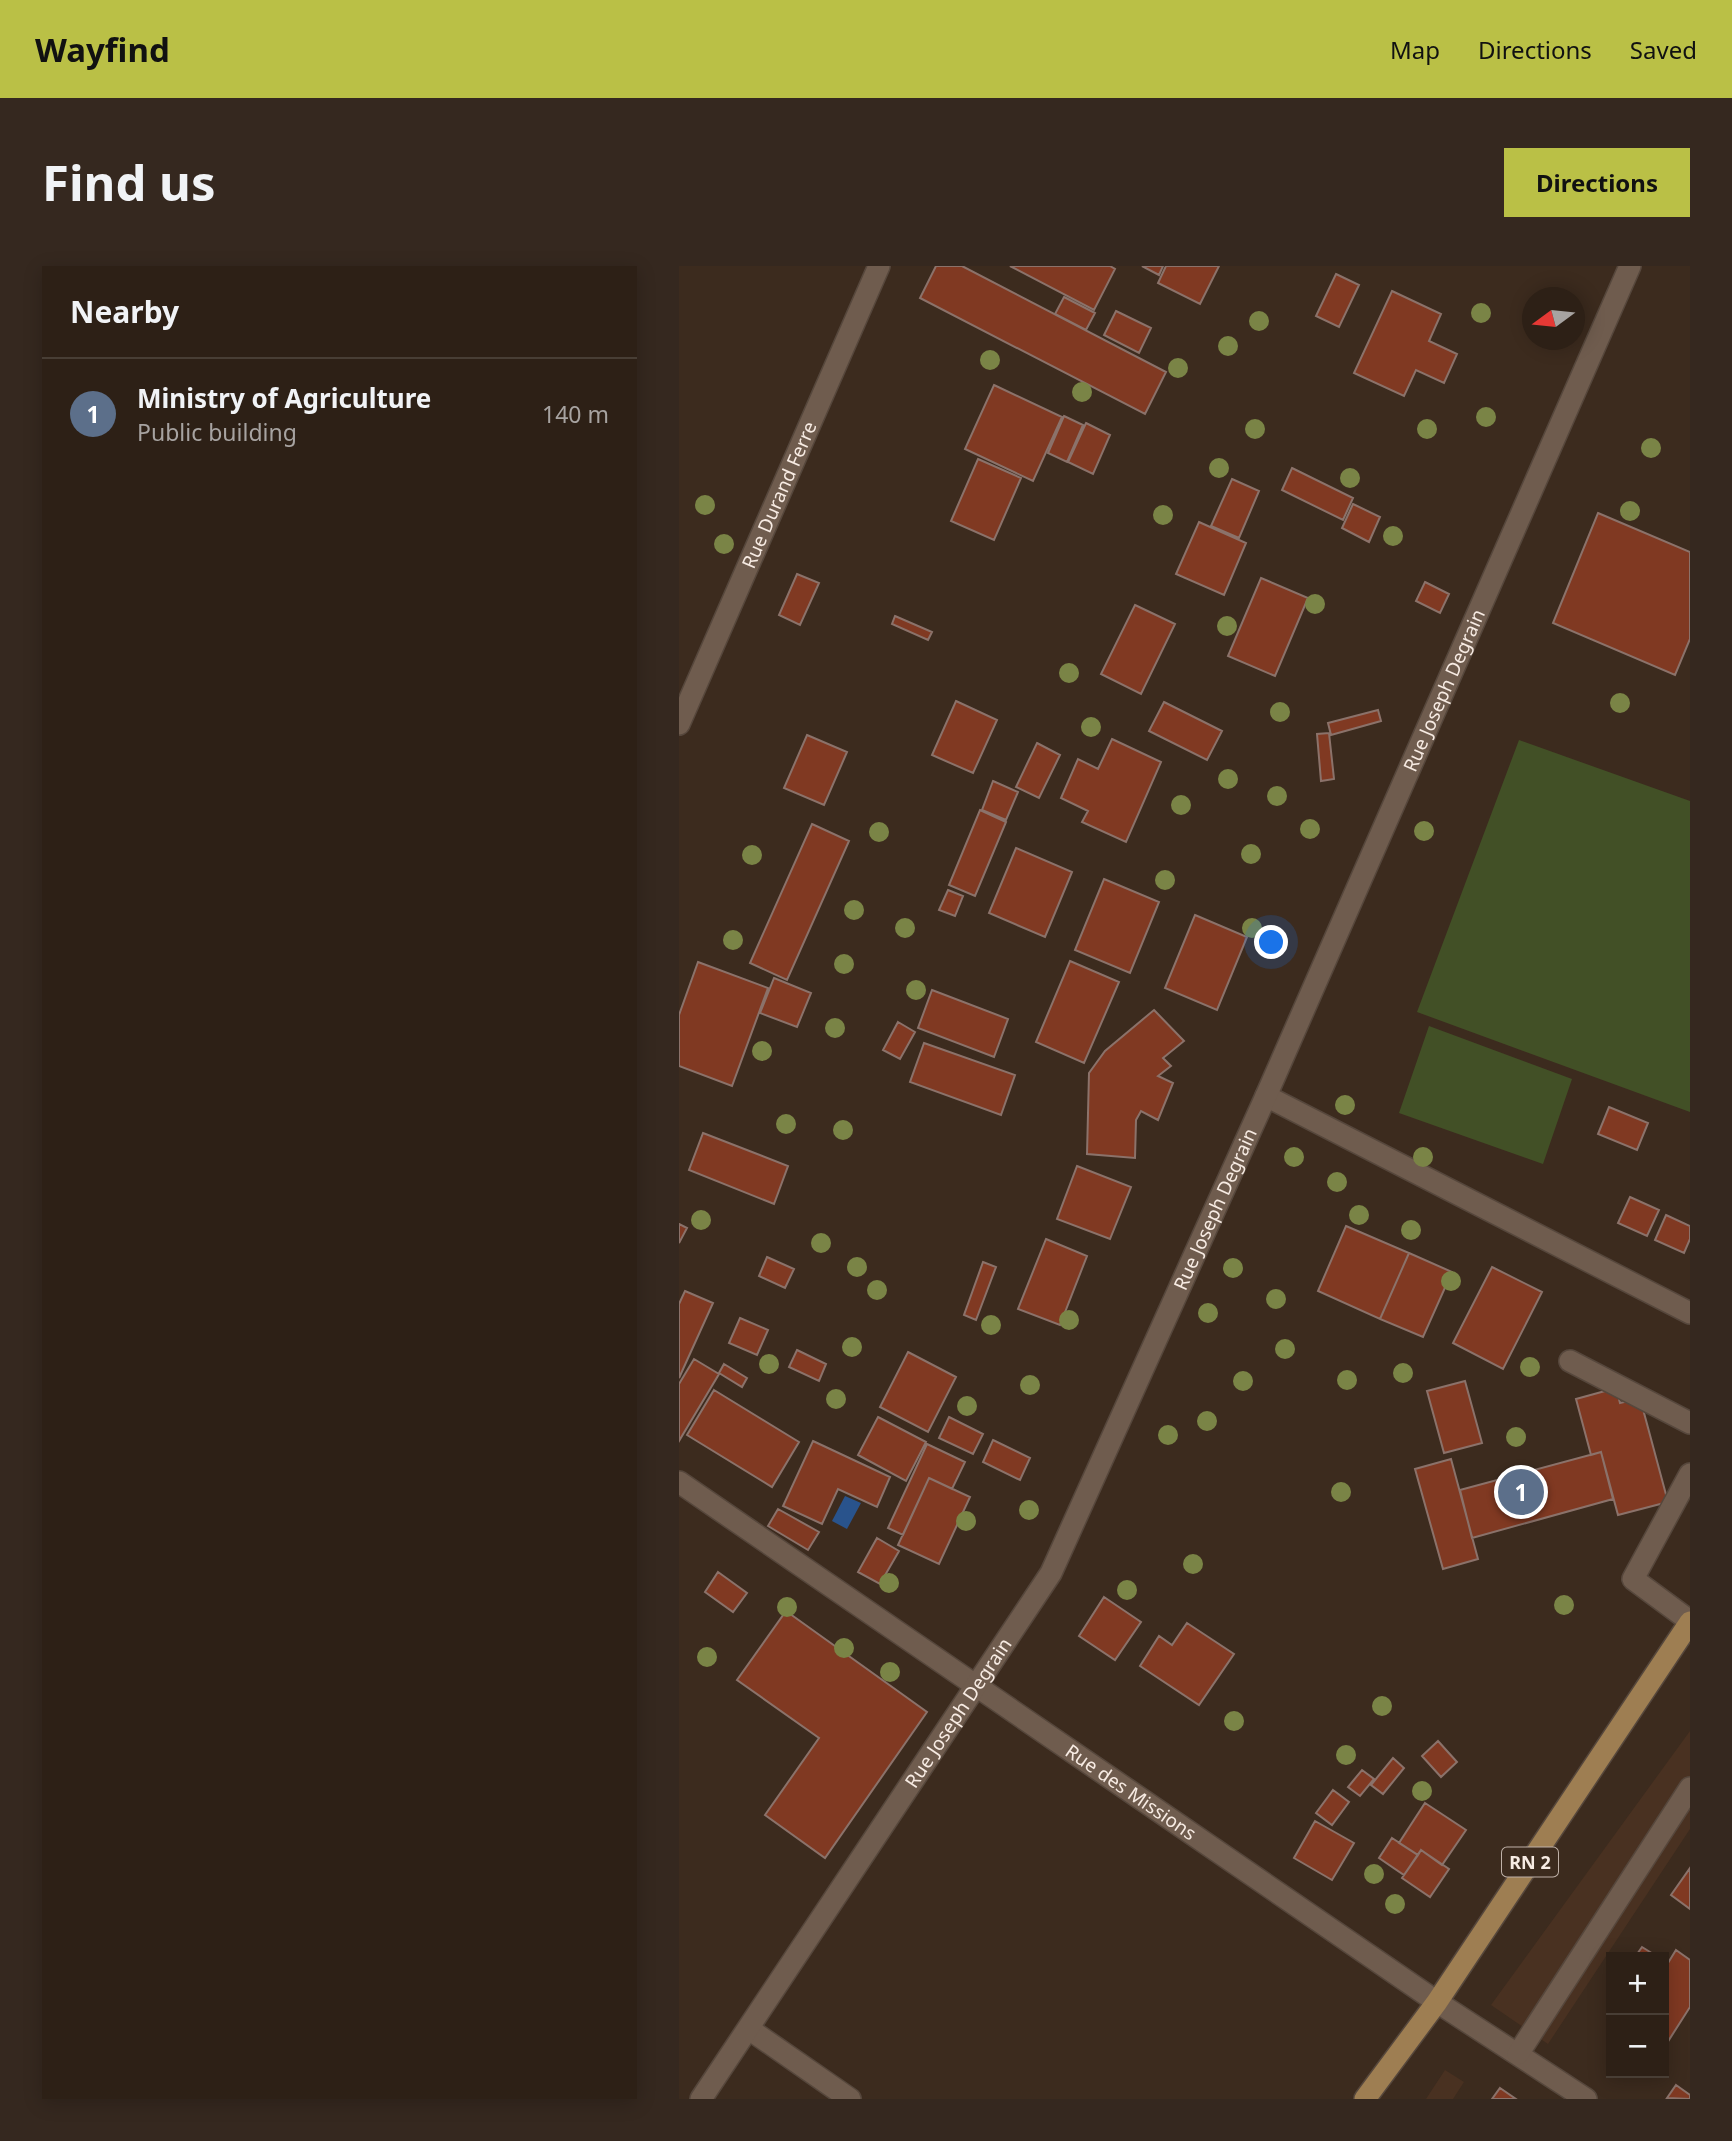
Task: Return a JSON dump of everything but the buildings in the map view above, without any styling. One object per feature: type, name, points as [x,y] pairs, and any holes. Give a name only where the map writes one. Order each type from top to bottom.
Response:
[{"type":"main road","name":"RN 2","points":[[1365,2099],[1437,2002],[1690,1622]]},
{"type":"street","name":"Rue Durand Ferre","points":[[679,724],[879,266]]},
{"type":"street","name":"Rue Joseph Degrain","points":[[701,2099],[1051,1573],[1266,1096],[1630,266]]},
{"type":"street","points":[[1266,1096],[1690,1313]]},
{"type":"street","points":[[1570,1361],[1690,1423]]},
{"type":"street","points":[[1690,1474],[1633,1578],[1690,1622]]},
{"type":"street","name":"Rue des Missions","points":[[679,1482],[1437,2002],[1586,2099]]},
{"type":"street","points":[[1518,2054],[1690,1788]]},
{"type":"street","points":[[748,2029],[850,2099]]},
{"type":"shaded area","points":[[1690,1731],[1690,1829],[1609,1952],[1606,1952],[1606,1956],[1548,2044],[1491,2005]]},
{"type":"shaded area","points":[[1445,2070],[1464,2082],[1453,2099],[1426,2099]]},
{"type":"green space","points":[[1519,740],[1690,801],[1690,1112],[1417,1012]]},
{"type":"green space","points":[[1429,1026],[1572,1079],[1543,1164],[1399,1113]]},
{"type":"water","points":[[845,1496],[861,1503],[847,1529],[832,1521]]},
{"type":"place","name":"Ministry of Agriculture","points":[[1521,1492]]}]
